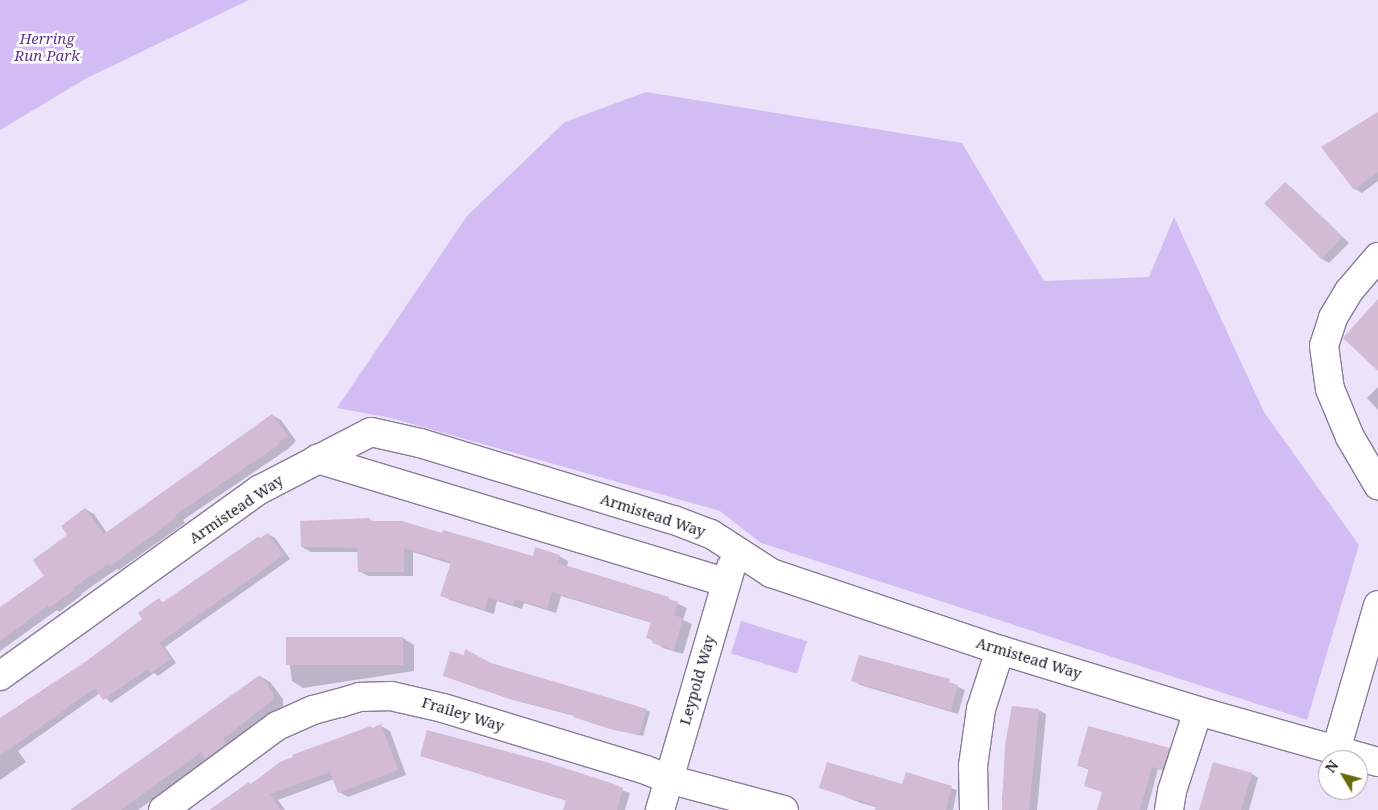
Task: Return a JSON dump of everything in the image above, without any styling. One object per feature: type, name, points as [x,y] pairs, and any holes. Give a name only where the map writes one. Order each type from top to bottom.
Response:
[{"type":"street","points":[[1378,257],[1349,291],[1333,318],[1324,346],[1330,390],[1350,437],[1378,486]]},
{"type":"street","name":"Armistead Way","points":[[0,676],[259,490],[371,432],[420,443],[674,520],[711,534],[771,573],[1000,650],[1198,711],[1336,750]]},
{"type":"street","points":[[317,459],[725,582]]},
{"type":"street","name":"Leypold Way","points":[[660,810],[725,582],[736,551]]},
{"type":"street","points":[[1336,750],[1378,605]]},
{"type":"street","points":[[974,810],[973,766],[981,709],[1000,650]]},
{"type":"street","name":"Frailey Way","points":[[163,810],[277,726],[313,710],[360,697],[391,696],[414,700],[646,770],[668,779],[784,810]]},
{"type":"street","points":[[1170,810],[1172,791],[1198,711]]},
{"type":"green space","name":"Herring Run Park","points":[[0,0],[249,0],[85,79],[0,130]]},
{"type":"green space","points":[[646,92],[962,143],[1044,281],[1149,277],[1174,217],[1264,412],[1359,545],[1307,720],[761,543],[720,511],[391,418],[337,408],[467,216],[565,122]]},
{"type":"green space","points":[[741,621],[807,641],[797,674],[731,654]]},
{"type":"building","points":[[1378,112],[1378,172],[1354,190],[1321,147]]},
{"type":"building","points":[[1285,182],[1343,238],[1322,259],[1264,204]]},
{"type":"building","points":[[1378,299],[1378,371],[1343,338]]},
{"type":"building","points":[[272,414],[288,436],[279,442],[280,444],[175,515],[177,517],[149,538],[110,566],[108,564],[73,588],[74,590],[49,608],[48,606],[0,641],[0,607],[44,576],[33,560],[67,535],[61,526],[85,508],[104,534]]},
{"type":"building","points":[[370,518],[370,521],[402,521],[442,533],[443,530],[533,556],[535,547],[560,555],[558,563],[669,597],[669,599],[678,602],[674,615],[683,618],[674,650],[652,643],[653,640],[646,638],[651,622],[552,592],[547,609],[515,599],[513,605],[488,597],[485,610],[440,596],[451,562],[404,548],[404,572],[358,572],[357,548],[301,547],[300,521]]},
{"type":"building","points":[[268,533],[284,555],[159,643],[171,659],[151,673],[148,669],[103,700],[95,688],[0,756],[0,718],[88,660],[142,619],[138,613],[159,598],[162,603],[259,536],[260,538]]},
{"type":"building","points":[[286,637],[403,637],[403,665],[286,665]]},
{"type":"building","points":[[465,649],[491,663],[647,709],[639,735],[610,729],[573,717],[574,715],[507,698],[443,676],[450,651],[464,655]]},
{"type":"building","points":[[859,655],[950,679],[949,682],[958,685],[951,711],[851,681]]},
{"type":"building","points":[[260,675],[273,692],[273,700],[223,739],[226,744],[205,759],[201,752],[121,810],[70,810]]},
{"type":"building","points":[[1012,706],[1039,709],[1029,810],[1002,810],[1005,745]]},
{"type":"building","points":[[381,724],[398,770],[338,793],[330,772],[270,794],[281,810],[209,810],[249,782],[250,785],[280,762],[293,757],[292,755]]},
{"type":"building","points":[[1088,726],[1170,748],[1162,770],[1152,767],[1140,810],[1097,810],[1102,792],[1084,786],[1089,768],[1077,766]]},
{"type":"building","points":[[427,730],[546,762],[614,784],[623,788],[617,810],[563,810],[566,800],[420,756]]},
{"type":"building","points":[[827,762],[902,784],[906,772],[952,786],[946,810],[875,810],[877,806],[819,788]]},
{"type":"building","points":[[1213,762],[1252,773],[1241,810],[1199,810]]}]
